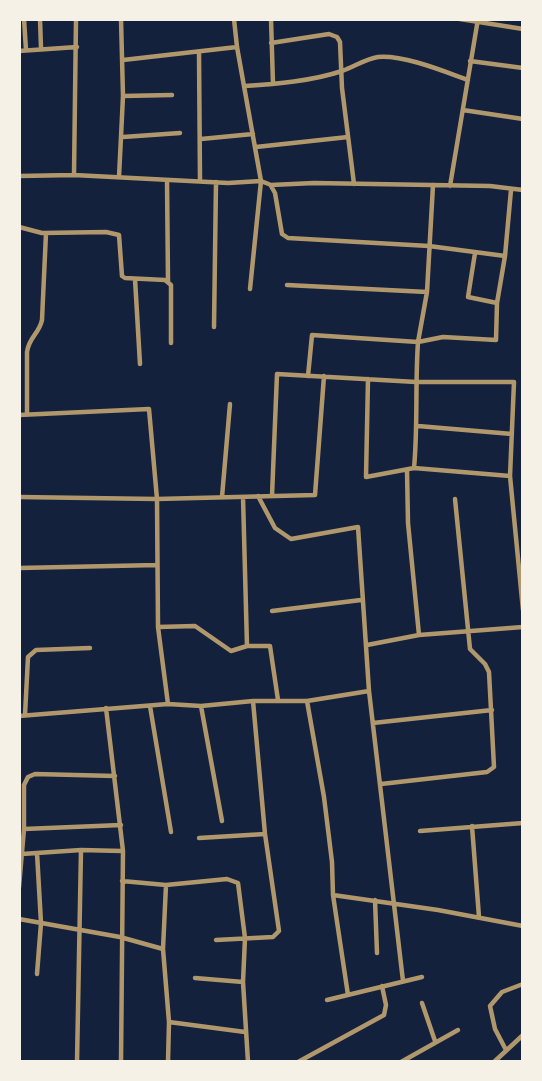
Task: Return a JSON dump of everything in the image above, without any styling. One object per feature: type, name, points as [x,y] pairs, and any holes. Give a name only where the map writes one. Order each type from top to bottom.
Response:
[{"type":"street","points":[[24,19],[22,51],[78,47]]},
{"type":"street","points":[[40,19],[41,48]]},
{"type":"street","points":[[74,174],[78,47],[76,19]]},
{"type":"street","points":[[119,177],[123,137],[121,19]]},
{"type":"street","points":[[234,19],[261,181],[250,289]]},
{"type":"street","points":[[271,19],[274,84]]},
{"type":"street","points":[[460,19],[523,29]]},
{"type":"street","points":[[450,186],[478,20]]},
{"type":"street","points":[[271,43],[334,34],[340,42],[354,184]]},
{"type":"street","points":[[123,60],[237,47]]},
{"type":"street","points":[[199,52],[200,181]]},
{"type":"street","points":[[245,86],[274,84],[342,71],[378,57],[427,66],[468,80]]},
{"type":"street","points":[[470,61],[523,68]]},
{"type":"street","points":[[123,96],[172,95]]},
{"type":"street","points":[[463,110],[523,119]]},
{"type":"street","points":[[123,137],[180,133]]},
{"type":"street","points":[[201,139],[253,134]]},
{"type":"street","points":[[256,147],[348,137]]},
{"type":"street","points":[[19,176],[74,174],[216,182],[261,181],[271,186],[433,185],[490,186],[523,190]]},
{"type":"street","points":[[167,180],[168,281],[172,291],[171,343]]},
{"type":"street","points":[[214,327],[216,182]]},
{"type":"street","points":[[414,468],[418,426],[418,342],[427,292],[433,185]]},
{"type":"street","points":[[271,186],[275,193],[282,234],[288,238],[429,246],[505,256]]},
{"type":"street","points":[[308,376],[312,335],[418,342],[443,337],[496,340],[497,303],[505,256],[511,190]]},
{"type":"street","points":[[19,227],[46,233],[114,233],[121,241],[122,276],[168,281]]},
{"type":"street","points":[[27,415],[27,352],[29,342],[41,327],[46,233]]},
{"type":"street","points":[[475,253],[468,297],[497,303]]},
{"type":"street","points":[[135,279],[140,364]]},
{"type":"street","points":[[287,285],[427,292]]},
{"type":"street","points":[[272,496],[277,374],[416,382],[523,384]]},
{"type":"street","points":[[19,497],[157,499],[315,495],[324,376]]},
{"type":"street","points":[[368,379],[366,477],[414,468],[510,476]]},
{"type":"street","points":[[514,382],[510,476],[523,610]]},
{"type":"street","points":[[222,497],[230,404]]},
{"type":"street","points":[[19,415],[149,409],[157,499],[158,626],[168,704]]},
{"type":"street","points":[[418,426],[512,433]]},
{"type":"street","points":[[407,470],[408,523],[419,635]]},
{"type":"street","points":[[258,496],[275,528],[291,540],[358,527],[369,691],[381,784],[383,830],[403,981]]},
{"type":"street","points":[[243,497],[247,646]]},
{"type":"street","points":[[381,784],[487,772],[494,768],[489,673],[485,664],[470,649],[455,499]]},
{"type":"street","points":[[19,568],[157,565]]},
{"type":"street","points":[[272,611],[361,600]]},
{"type":"street","points":[[158,626],[195,626],[231,651],[247,646],[270,646],[278,700]]},
{"type":"street","points":[[368,645],[419,635],[523,626]]},
{"type":"street","points":[[90,648],[36,650],[31,653],[22,716],[168,704],[201,706],[253,701],[307,701],[369,691]]},
{"type":"street","points":[[216,940],[273,937],[278,931],[265,834],[253,701]]},
{"type":"street","points":[[307,701],[324,797],[333,895],[348,995]]},
{"type":"street","points":[[150,706],[171,832]]},
{"type":"street","points":[[201,706],[222,821]]},
{"type":"street","points":[[106,708],[123,851],[120,937],[121,1062]]},
{"type":"street","points":[[373,723],[492,710]]},
{"type":"street","points":[[19,887],[24,830],[21,785],[35,774],[116,776]]},
{"type":"street","points":[[420,831],[523,822]]},
{"type":"street","points":[[24,830],[121,825]]},
{"type":"street","points":[[472,826],[479,917]]},
{"type":"street","points":[[199,838],[265,834]]},
{"type":"street","points":[[22,854],[81,850],[123,851]]},
{"type":"street","points":[[77,1062],[81,850]]},
{"type":"street","points":[[37,853],[41,923],[37,974]]},
{"type":"street","points":[[122,881],[166,885],[236,880],[245,938],[243,982],[248,1062]]},
{"type":"street","points":[[166,885],[163,949],[169,1021],[168,1062]]},
{"type":"street","points":[[333,895],[523,926]]},
{"type":"street","points":[[375,900],[377,953]]},
{"type":"street","points":[[19,919],[120,937],[163,949]]},
{"type":"street","points":[[327,1000],[422,977]]},
{"type":"street","points":[[195,978],[243,982]]},
{"type":"street","points":[[506,1050],[495,1029],[490,1006],[502,992],[523,984]]},
{"type":"street","points":[[298,1062],[384,1015],[386,1005],[382,986]]},
{"type":"street","points":[[422,1003],[435,1041]]},
{"type":"street","points":[[169,1021],[245,1032]]},
{"type":"street","points":[[401,1062],[458,1030]]},
{"type":"street","points":[[494,1062],[523,1035]]}]
